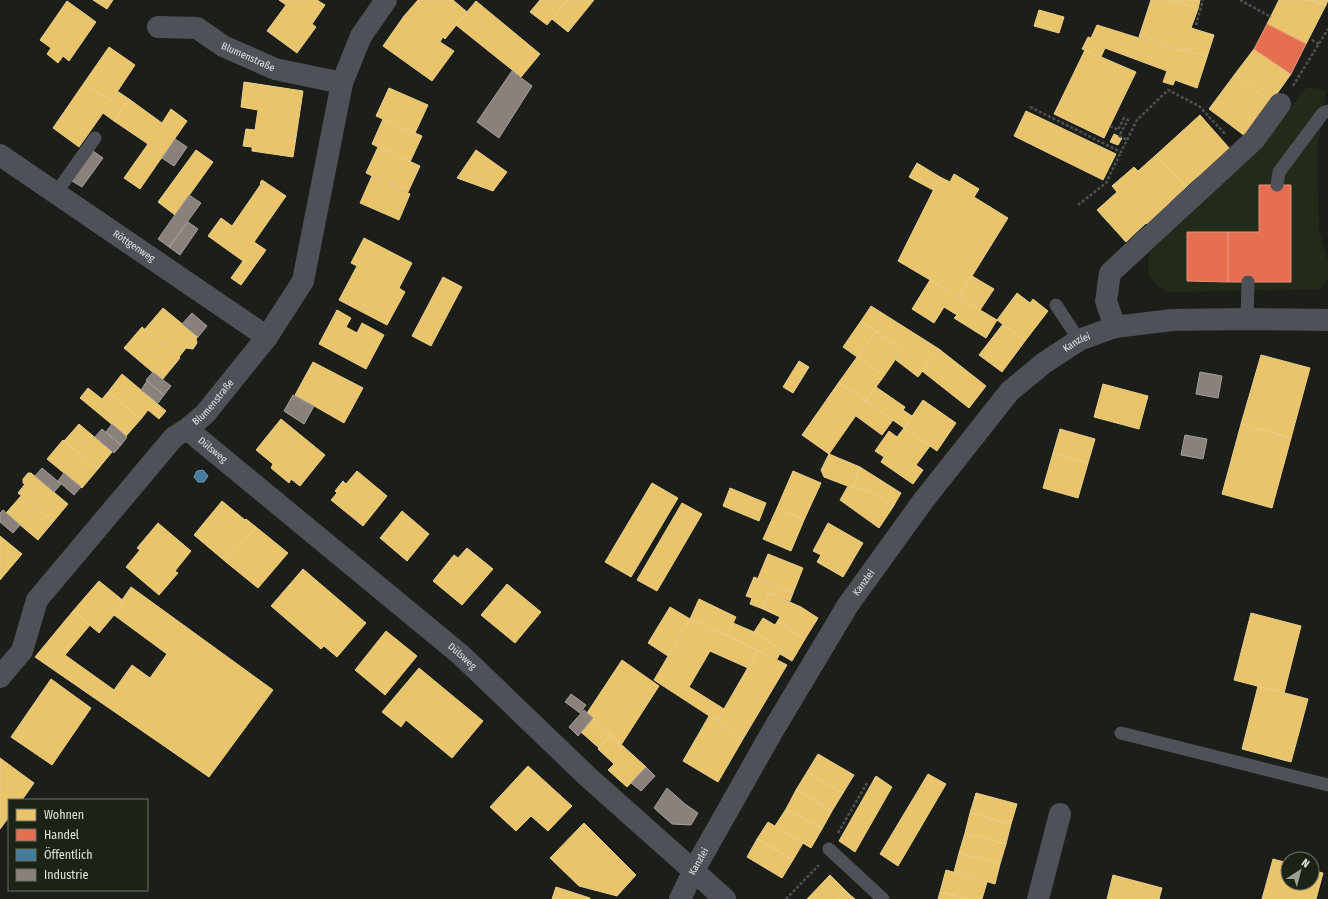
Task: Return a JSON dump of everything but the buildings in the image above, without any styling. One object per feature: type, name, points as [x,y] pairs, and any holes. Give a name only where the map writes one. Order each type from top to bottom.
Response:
[{"type":"street","name":"Blumenstraße","points":[[0,677],[22,651],[37,600],[174,437],[187,429],[205,414],[267,337],[303,281],[342,83],[361,36],[386,0]]},
{"type":"street","name":"Blumenstraße","points":[[158,27],[197,28],[223,46],[275,69],[342,83]]},
{"type":"street","points":[[1116,327],[1106,301],[1110,273],[1254,140],[1280,104]]},
{"type":"street","name":"Röttgenweg","points":[[0,155],[267,337]]},
{"type":"street","name":"Kanzlei","points":[[680,899],[694,870],[772,732],[848,605],[923,501],[1010,391],[1044,363],[1080,340],[1116,327],[1172,320],[1328,320]]},
{"type":"street","name":"Dülsweg","points":[[187,429],[461,654],[588,777],[725,899]]},
{"type":"street","points":[[1038,899],[1060,814]]},
{"type":"lane","points":[[1277,185],[1279,172],[1323,113],[1328,111]]},
{"type":"lane","points":[[56,193],[95,138]]},
{"type":"lane","points":[[1247,319],[1248,282]]},
{"type":"lane","points":[[1056,305],[1080,340]]},
{"type":"lane","points":[[1121,733],[1328,785]]},
{"type":"lane","points":[[829,849],[883,899]]},
{"type":"path","points":[[1196,25],[1203,0]]},
{"type":"path","points":[[1240,0],[1270,17]]},
{"type":"path","points":[[1280,104],[1298,79],[1328,29]]},
{"type":"path","points":[[1312,40],[1319,44]]},
{"type":"path","points":[[1078,205],[1106,183],[1137,120],[1168,90],[1199,106],[1242,151]]},
{"type":"path","points":[[1030,107],[1121,152]]},
{"type":"path","points":[[1110,126],[1118,130],[1124,118],[1128,120],[1120,136],[1126,140]]},
{"type":"shaded area","points":[[1307,87],[1326,91],[1317,151],[1319,231],[1328,262],[1328,278],[1320,289],[1168,292],[1157,286],[1149,276],[1148,261],[1151,251],[1259,148]]}]
